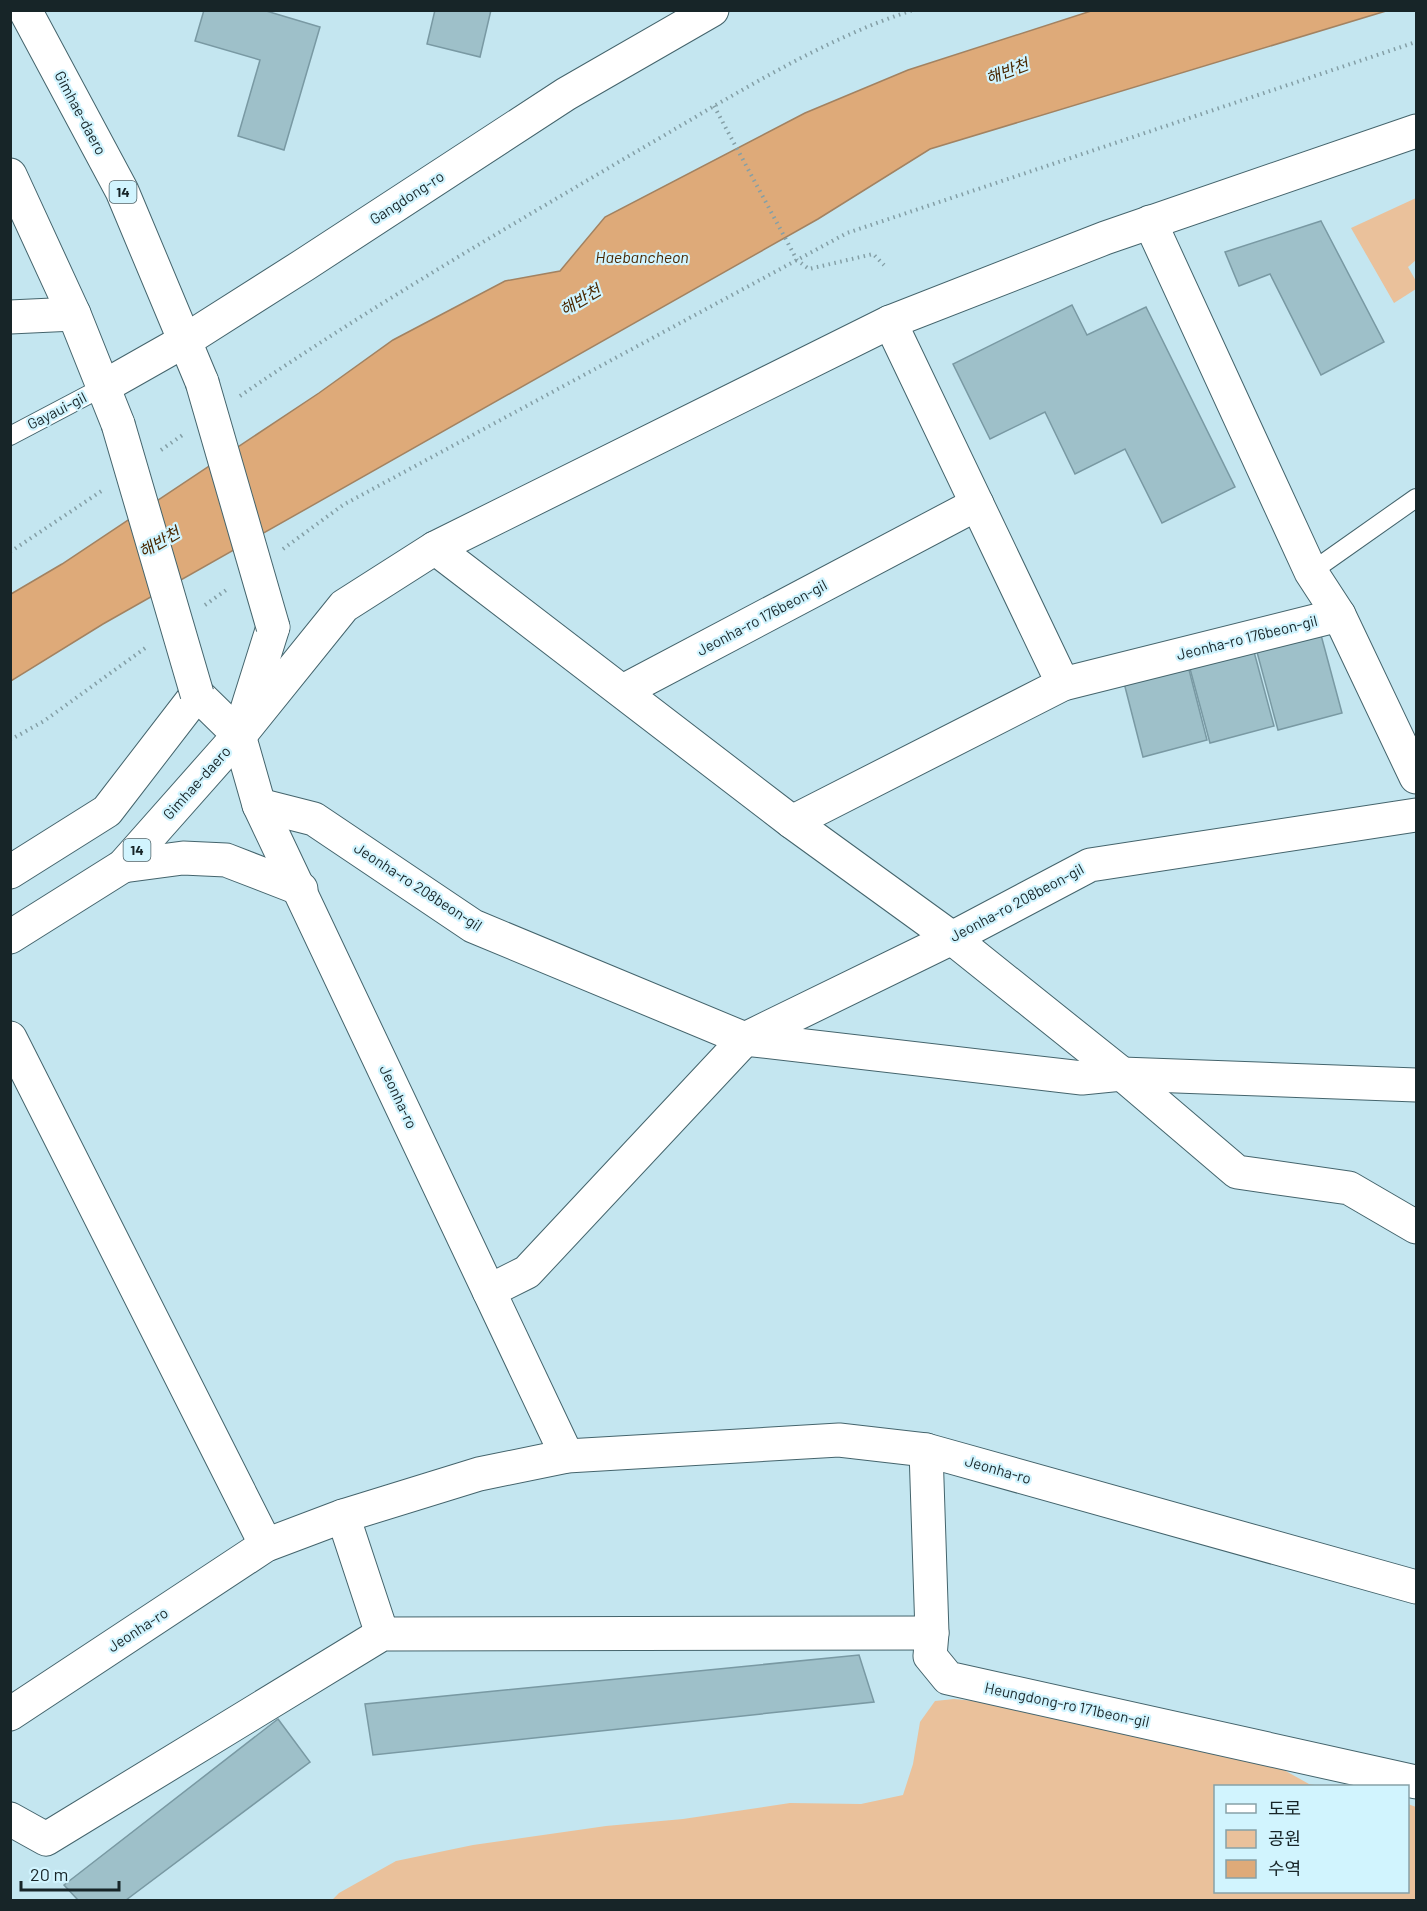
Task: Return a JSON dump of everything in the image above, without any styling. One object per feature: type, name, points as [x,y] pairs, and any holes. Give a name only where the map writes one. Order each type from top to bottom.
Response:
[{"type":"street","name":"Gimhae-daero","points":[[10,937],[123,866],[239,735],[273,627],[202,382],[186,340],[122,191],[25,10]]},
{"type":"street","name":"Gangdong-ro","points":[[103,387],[186,340],[566,94],[712,10]]},
{"type":"street","points":[[10,175],[39,231],[118,424],[196,694],[239,735],[344,606],[435,548],[890,322],[1150,222],[1416,130]]},
{"type":"street","name":"Jeonha-ro 176beon-gil","points":[[792,822],[1063,684],[1339,615],[1311,572],[1150,222]]},
{"type":"street","points":[[10,317],[74,314]]},
{"type":"street","points":[[890,322],[1063,684]]},
{"type":"street","name":"Jeonha-ro 176beon-gil","points":[[623,692],[977,504]]},
{"type":"street","points":[[435,548],[792,822],[952,938],[1122,1074],[1237,1172],[1349,1188],[1416,1227]]},
{"type":"street","points":[[1339,615],[1416,777]]},
{"type":"street","points":[[10,872],[107,811],[196,694]]},
{"type":"street","name":"Jeonha-ro","points":[[239,735],[260,805],[567,1456]]},
{"type":"street","name":"Jeonha-ro 208beon-gil","points":[[260,805],[314,819],[473,926],[745,1039],[1082,1078],[1122,1074],[1416,1085]]},
{"type":"street","name":"Jeonha-ro 208beon-gil","points":[[745,1039],[952,938],[1090,865],[1416,815]]},
{"type":"street","points":[[123,866],[183,858],[226,860],[301,889]]},
{"type":"street","points":[[10,1038],[267,1545]]},
{"type":"street","points":[[489,1291],[527,1272],[745,1039]]},
{"type":"street","name":"Jeonha-ro","points":[[10,1714],[267,1545],[344,1516],[479,1474],[567,1456],[839,1440],[926,1450],[1416,1587]]},
{"type":"street","name":"Heungdong-ro 171beon-gil","points":[[926,1450],[932,1633],[930,1656],[948,1678],[1416,1782]]},
{"type":"street","points":[[344,1516],[382,1634]]},
{"type":"street","points":[[10,1819],[46,1839],[382,1634],[932,1633]]},
{"type":"lane","name":"Gayaui-gil","points":[[10,435],[103,387]]},
{"type":"lane","points":[[1311,572],[1416,498]]},
{"type":"path","points":[[238,397],[522,218],[714,106],[834,42],[913,10]]},
{"type":"path","points":[[276,554],[344,506],[847,233],[1416,42]]},
{"type":"path","points":[[714,106],[797,260],[809,269],[873,254],[884,265]]},
{"type":"path","points":[[159,451],[188,431]]},
{"type":"path","points":[[10,552],[109,485]]},
{"type":"path","points":[[198,610],[237,582]]},
{"type":"path","points":[[10,740],[44,721],[150,644]]},
{"type":"green space","points":[[1416,198],[1416,260],[1408,267],[1416,281],[1416,289],[1394,303],[1351,228]]},
{"type":"green space","points":[[954,1699],[1200,1723],[1314,1785],[1214,1785],[1214,1893],[1409,1893],[1409,1804],[1416,1807],[1416,1900],[332,1900],[339,1893],[396,1861],[473,1845],[606,1826],[683,1819],[790,1803],[861,1804],[903,1795],[913,1764],[920,1722],[935,1701]]},
{"type":"water","name":"Haebancheon","points":[[1091,11],[1386,11],[930,149],[818,219],[103,624],[11,681],[11,594],[62,564],[319,393],[393,340],[505,281],[560,271],[605,217],[805,113],[908,70]]},
{"type":"building","points":[[204,10],[263,10],[320,27],[284,150],[238,136],[260,60],[195,41]]},
{"type":"building","points":[[435,10],[491,10],[480,57],[427,44]]},
{"type":"building","points":[[1321,221],[1384,342],[1321,375],[1270,274],[1239,286],[1225,252]]},
{"type":"building","points":[[1072,305],[1087,335],[1146,307],[1235,487],[1162,523],[1125,449],[1075,474],[1045,412],[990,439],[953,364]]},
{"type":"building","points":[[1321,635],[1342,713],[1278,730],[1257,652]]},
{"type":"building","points":[[1253,648],[1274,726],[1210,743],[1189,665]]},
{"type":"building","points":[[1187,662],[1207,740],[1143,757],[1123,679]]},
{"type":"building","points":[[859,1655],[874,1702],[373,1755],[365,1704]]},
{"type":"building","points":[[278,1719],[310,1762],[126,1900],[78,1900],[64,1885]]},
{"type":"water label","name":"해반천","points":[[1007,71]]},
{"type":"water label","name":"해반천","points":[[580,300]]},
{"type":"water label","name":"해반천","points":[[159,542]]}]
